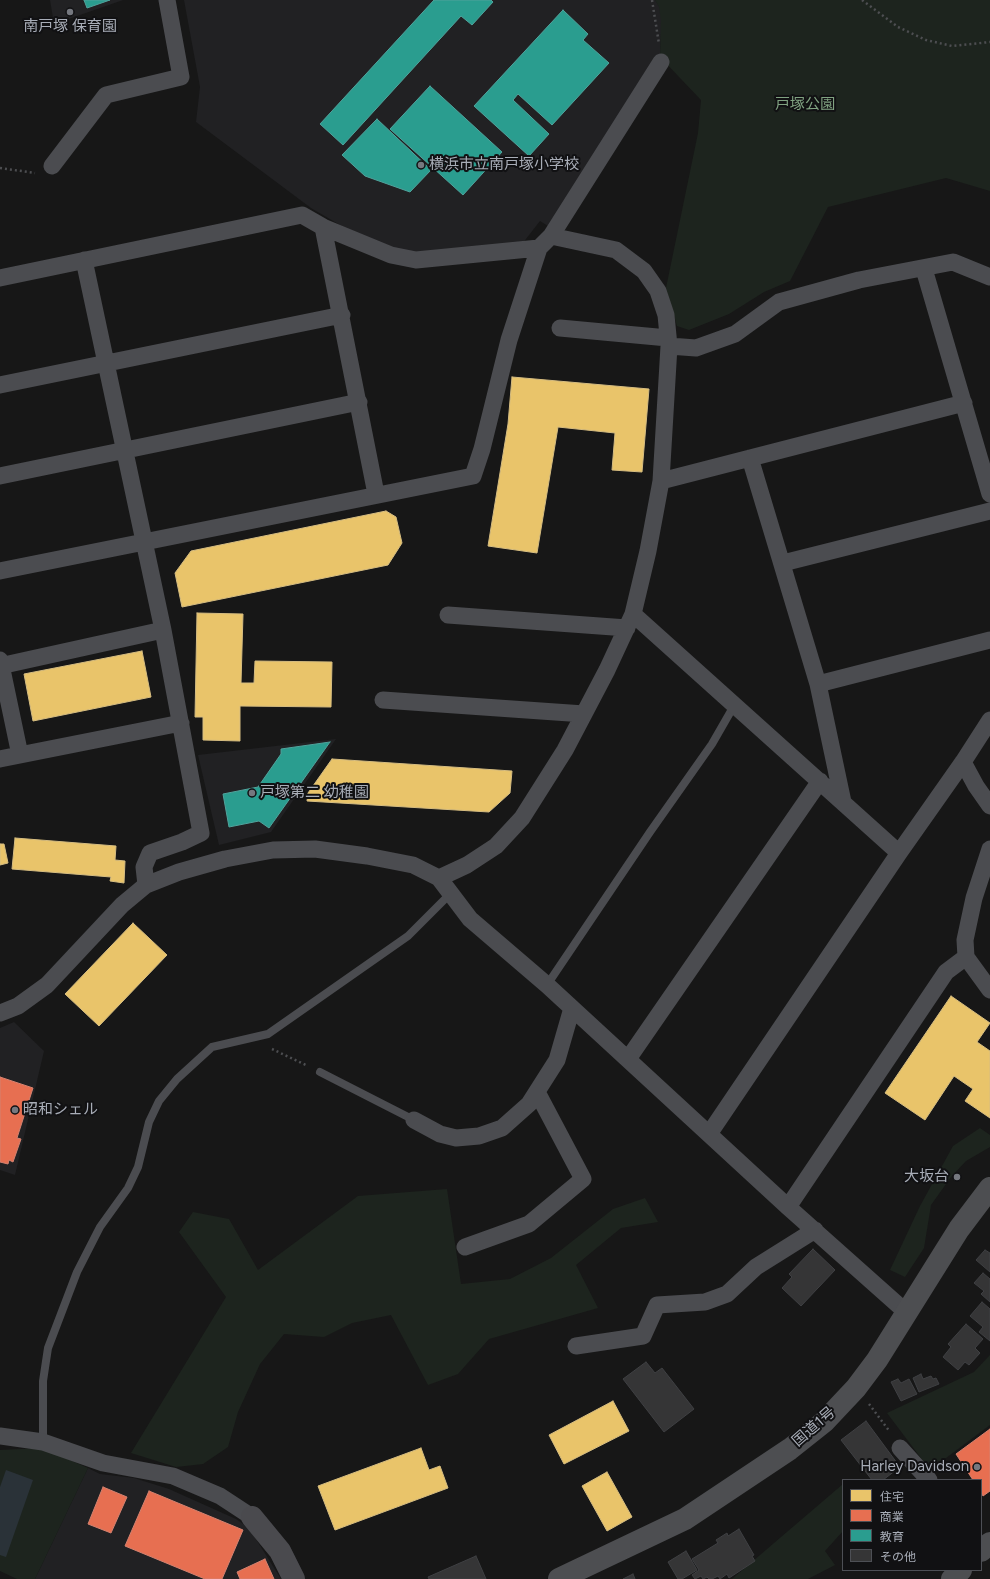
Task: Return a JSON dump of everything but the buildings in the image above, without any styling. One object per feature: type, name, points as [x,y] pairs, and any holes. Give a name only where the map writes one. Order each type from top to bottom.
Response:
[{"type":"highway","name":"国道1号","points":[[559,1579],[685,1518],[790,1449],[824,1422],[856,1388],[877,1360],[960,1229],[990,1188]]},
{"type":"highway","points":[[982,1550],[990,1543]]},
{"type":"highway","points":[[952,1579],[960,1571]]},
{"type":"street","points":[[52,166],[106,95],[181,76],[166,0]]},
{"type":"street","points":[[0,571],[376,494],[473,476],[482,449],[509,340],[539,248],[551,236],[661,62]]},
{"type":"street","points":[[0,278],[302,216],[323,227],[391,255],[416,260],[539,248]]},
{"type":"street","points":[[323,227],[342,315],[376,494]]},
{"type":"street","points":[[439,878],[467,865],[496,846],[522,818],[561,756],[584,714],[630,621],[648,551],[661,481],[668,342],[666,315],[658,291],[644,271],[616,250],[551,236]]},
{"type":"street","points":[[84,260],[145,541],[201,833],[182,842],[150,853],[144,867],[146,885]]},
{"type":"street","points":[[560,328],[668,342],[696,348],[735,334],[779,302],[813,291],[858,280],[953,262],[990,277]]},
{"type":"street","points":[[924,268],[964,403],[985,455],[990,494]]},
{"type":"street","points":[[0,385],[342,315]]},
{"type":"street","points":[[0,476],[359,402]]},
{"type":"street","points":[[661,481],[964,403]]},
{"type":"street","points":[[750,458],[783,563],[818,684],[843,802]]},
{"type":"street","points":[[783,563],[990,511]]},
{"type":"street","points":[[448,615],[630,621],[735,704],[899,853]]},
{"type":"street","points":[[20,755],[0,664],[163,630]]},
{"type":"street","points":[[818,684],[990,640]]},
{"type":"street","points":[[383,700],[584,714]]},
{"type":"street","points":[[709,1134],[899,853],[963,762],[990,720]]},
{"type":"street","points":[[0,759],[181,723]]},
{"type":"street","points":[[963,762],[976,786],[990,806]]},
{"type":"street","points":[[628,1059],[820,781]]},
{"type":"street","points":[[0,1013],[18,1006],[47,985],[122,905],[146,885],[225,859],[273,850],[316,850],[367,856],[413,865],[439,878],[470,919],[547,985],[788,1207],[906,1312]]},
{"type":"street","points":[[990,850],[974,898],[965,940],[966,957],[990,990]]},
{"type":"street","points":[[788,1207],[946,972],[966,957]]},
{"type":"street","points":[[414,1120],[440,1134],[456,1138],[479,1136],[502,1128],[529,1104],[557,1060],[572,1008]]},
{"type":"street","points":[[465,1247],[529,1224],[583,1179],[537,1092]]},
{"type":"street","points":[[576,1346],[643,1336],[657,1305],[705,1302],[727,1294],[756,1267],[815,1230]]},
{"type":"street","points":[[0,1436],[43,1442],[103,1463],[173,1476],[220,1496],[252,1517],[280,1551],[294,1579]]},
{"type":"street","points":[[900,1448],[928,1479]]},
{"type":"lane","points":[[547,985],[650,832],[712,744],[735,704]]},
{"type":"lane","points":[[43,1442],[43,1388],[48,1348],[77,1272],[100,1227],[128,1188],[138,1167],[149,1122],[159,1101],[177,1079],[212,1047],[254,1036],[268,1034],[408,936],[451,893]]},
{"type":"lane","points":[[320,1072],[414,1120]]},
{"type":"path","points":[[652,0],[654,4],[661,62]]},
{"type":"path","points":[[862,0],[898,28],[926,40],[952,46],[990,42]]},
{"type":"path","points":[[0,168],[40,174],[52,166]]},
{"type":"path","points":[[254,1036],[269,1047],[320,1072]]},
{"type":"shaded area","name":"南戸塚 保育園","points":[[50,0],[123,0],[54,24]]},
{"type":"shaded area","name":"横浜市立南戸塚小学校","points":[[184,0],[655,0],[662,10],[660,57],[548,226],[540,221],[522,244],[407,254],[352,232],[311,208],[196,122],[200,87]]},
{"type":"shaded area","name":"戸塚第二 幼稚園","points":[[336,739],[271,832],[219,845],[198,755]]},
{"type":"shaded area","name":"昭和シェル","points":[[14,1022],[44,1051],[15,1175],[0,1170],[0,1028]]},
{"type":"shaded area","points":[[88,1468],[100,1474],[134,1478],[169,1489],[236,1519],[249,1528],[281,1579],[35,1579]]},
{"type":"shaded area","points":[[6,1470],[33,1480],[6,1557],[0,1555],[0,1487]]},
{"type":"green space","name":"戸塚公園","points":[[655,0],[990,0],[990,191],[946,178],[828,207],[790,281],[764,292],[729,314],[689,330],[677,326],[666,288],[698,133],[701,100],[660,57],[661,20],[659,7]]},
{"type":"green space","points":[[980,1128],[990,1135],[990,1147],[966,1161],[951,1177],[931,1205],[924,1248],[905,1277],[890,1270],[920,1206],[953,1146]]},
{"type":"green space","points":[[447,1189],[461,1284],[510,1279],[551,1258],[613,1209],[645,1198],[658,1222],[621,1228],[576,1265],[598,1308],[489,1339],[458,1374],[428,1385],[391,1315],[352,1323],[324,1337],[284,1334],[260,1364],[238,1412],[228,1447],[203,1464],[176,1467],[131,1453],[226,1297],[179,1232],[193,1212],[229,1219],[258,1270],[358,1196]]},
{"type":"green space","points":[[990,1355],[990,1425],[930,1470],[887,1413],[974,1372]]},
{"type":"green space","points":[[42,1448],[88,1468],[35,1579],[17,1579],[0,1571],[0,1450]]},
{"type":"green space","points":[[842,1485],[842,1532],[825,1551],[835,1565],[808,1579],[732,1579]]},
{"type":"place","name":"南戸塚 保育園","points":[[70,12]]},
{"type":"place","name":"横浜市立南戸塚小学校","points":[[421,165]]},
{"type":"place","name":"戸塚第二 幼稚園","points":[[252,793]]},
{"type":"place","name":"昭和シェル","points":[[15,1110]]},
{"type":"place","name":"大坂台","points":[[957,1177]]},
{"type":"place","name":"Harley Davidson","points":[[977,1467]]}]
